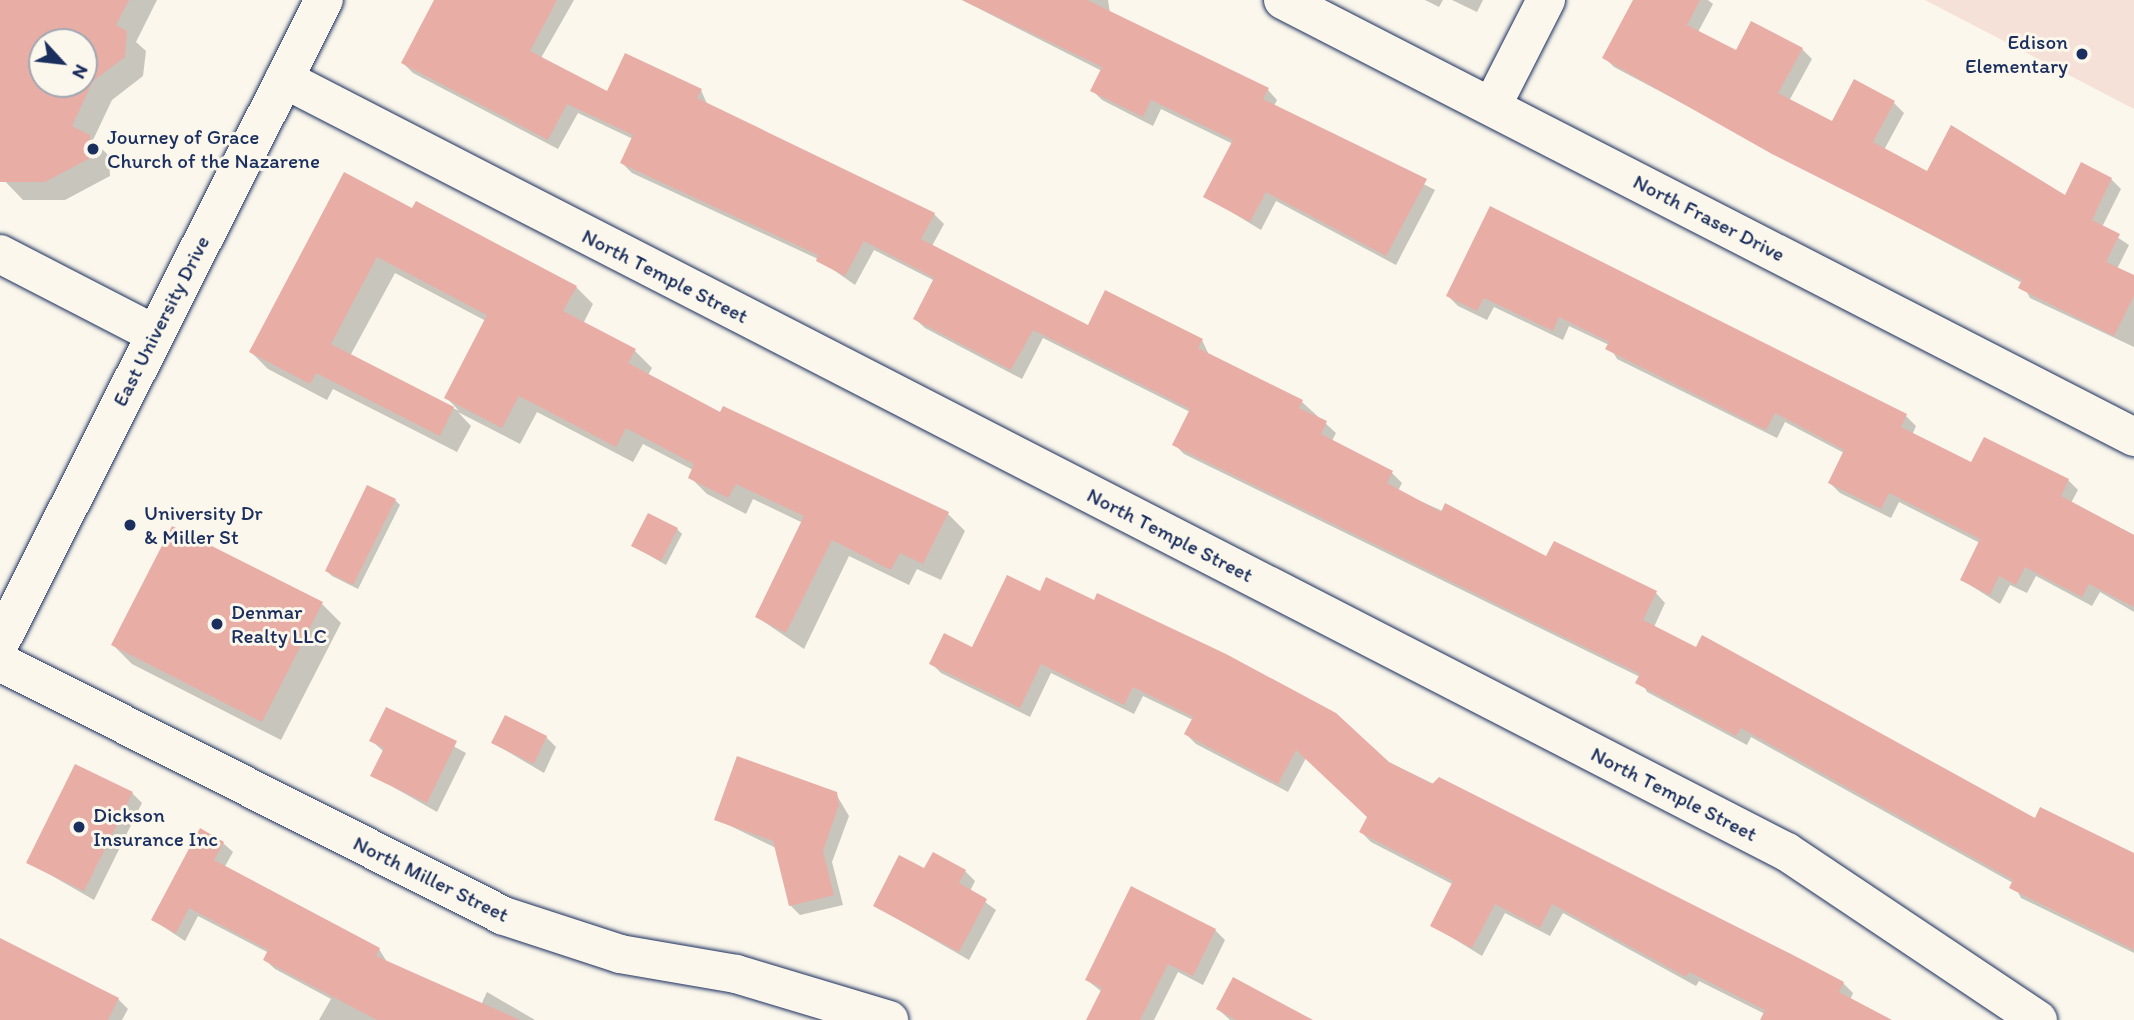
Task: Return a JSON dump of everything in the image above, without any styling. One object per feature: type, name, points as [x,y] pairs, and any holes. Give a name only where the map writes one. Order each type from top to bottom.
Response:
[{"type":"street","name":"East University Drive","points":[[0,643],[324,0]]},
{"type":"street","name":"North Fraser Drive","points":[[1283,0],[2134,437]]},
{"type":"street","points":[[1492,106],[1546,0]]},
{"type":"street","name":"North Temple Street","points":[[284,79],[1787,852],[2038,1020]]},
{"type":"street","points":[[0,254],[155,334]]},
{"type":"street","name":"North Miller Street","points":[[0,663],[504,916],[620,954],[736,974],[889,1020]]},
{"type":"shaded area","name":"Edison Elementary","points":[[1925,0],[2134,0],[2134,109]]},
{"type":"building","points":[[0,0],[129,0],[116,25],[127,31],[125,57],[98,77],[98,28],[28,28],[28,98],[85,98],[72,126],[90,135],[92,157],[45,182],[0,182]]},
{"type":"building","points":[[434,0],[557,0],[530,51],[607,91],[625,53],[702,89],[697,98],[935,213],[921,239],[1088,325],[1105,290],[1203,339],[1198,348],[1303,400],[1299,408],[1327,421],[1321,434],[1393,471],[1387,483],[1441,512],[1445,503],[1546,556],[1554,541],[1657,591],[1643,620],[1696,647],[1702,635],[2035,818],[2040,807],[2134,853],[2134,950],[2009,888],[2013,880],[1741,728],[1736,736],[1635,683],[1640,674],[1172,445],[1190,409],[1033,330],[1011,370],[913,319],[934,278],[864,241],[845,276],[816,261],[818,255],[620,163],[633,135],[567,104],[548,140],[401,63]]},
{"type":"building","points":[[962,0],[1087,0],[1269,88],[1263,99],[1427,179],[1386,256],[1266,192],[1250,222],[1203,197],[1233,140],[1151,100],[1143,117],[1090,91],[1102,67]]},
{"type":"building","points":[[1633,0],[1700,0],[1687,25],[1736,50],[1751,21],[1803,48],[1778,93],[1832,121],[1854,79],[1895,101],[1873,142],[1927,171],[1951,125],[2065,195],[2081,162],[2112,178],[2092,220],[2120,234],[2106,262],[2134,275],[2134,296],[2114,336],[2018,288],[2022,280],[1772,154],[1602,58]]},
{"type":"building","points":[[344,172],[412,208],[416,201],[577,286],[563,311],[636,349],[628,363],[720,412],[723,406],[949,512],[923,564],[900,553],[891,570],[832,540],[786,633],[755,617],[804,516],[736,484],[728,498],[688,478],[694,464],[626,428],[616,447],[519,396],[502,428],[444,398],[487,315],[377,257],[331,344],[454,407],[440,436],[316,373],[310,384],[249,352]]},
{"type":"building","points":[[1490,206],[1907,414],[1901,427],[1971,462],[1984,437],[2069,479],[2061,496],[2134,535],[2134,607],[2089,584],[2082,597],[2025,567],[2016,585],[1999,576],[1990,595],[1960,580],[1980,539],[1889,493],[1881,509],[1828,483],[1844,450],[1775,413],[1766,430],[1605,349],[1609,342],[1559,317],[1553,331],[1484,298],[1477,311],[1446,296]]},
{"type":"building","points":[[367,485],[396,499],[353,585],[325,571]]},
{"type":"building","points":[[648,513],[678,528],[661,561],[631,546]]},
{"type":"building","name":"Denmar Realty LLC","points":[[172,526],[323,602],[262,722],[111,645]]},
{"type":"building","points":[[1007,575],[1040,591],[1046,577],[1094,600],[1097,593],[1226,654],[1336,713],[1389,762],[1432,784],[1439,777],[1793,955],[1844,982],[1839,992],[1892,1020],[1760,1020],[1765,1010],[1689,972],[1686,977],[1552,904],[1540,928],[1495,904],[1472,948],[1430,926],[1453,881],[1359,832],[1367,817],[1296,750],[1278,784],[1184,734],[1193,717],[1133,687],[1124,705],[1041,664],[1020,708],[929,664],[944,633],[972,647]]},
{"type":"building","points":[[386,707],[457,741],[427,803],[370,776],[384,748],[369,741]]},
{"type":"building","points":[[505,715],[547,736],[534,764],[491,743]]},
{"type":"building","points":[[737,756],[837,792],[839,805],[823,851],[834,895],[789,906],[773,841],[714,820]]},
{"type":"building","name":"Dickson Insurance Inc","points":[[75,764],[133,792],[84,891],[26,863]]},
{"type":"building","points":[[200,828],[224,842],[214,860],[380,948],[376,956],[520,1020],[377,1020],[263,960],[268,950],[189,908],[176,933],[151,920]]},
{"type":"building","points":[[933,852],[966,870],[959,883],[987,899],[959,952],[873,906],[899,855],[924,868]]},
{"type":"building","points":[[1131,886],[1216,929],[1193,976],[1168,964],[1140,1020],[1086,1020],[1102,988],[1085,980]]},
{"type":"building","points":[[0,938],[119,998],[108,1020],[0,1020]]},
{"type":"building","points":[[1233,977],[1313,1020],[1236,1020],[1216,1009]]},
{"type":"place","name":"Edison Elementary","points":[[2082,54]]},
{"type":"place","name":"Journey of Grace Church of the Nazarene","points":[[93,149]]},
{"type":"place","name":"University Dr & Miller St","points":[[130,525]]},
{"type":"place","name":"Denmar Realty LLC","points":[[217,624]]},
{"type":"place","name":"Dickson Insurance Inc","points":[[79,827]]}]
